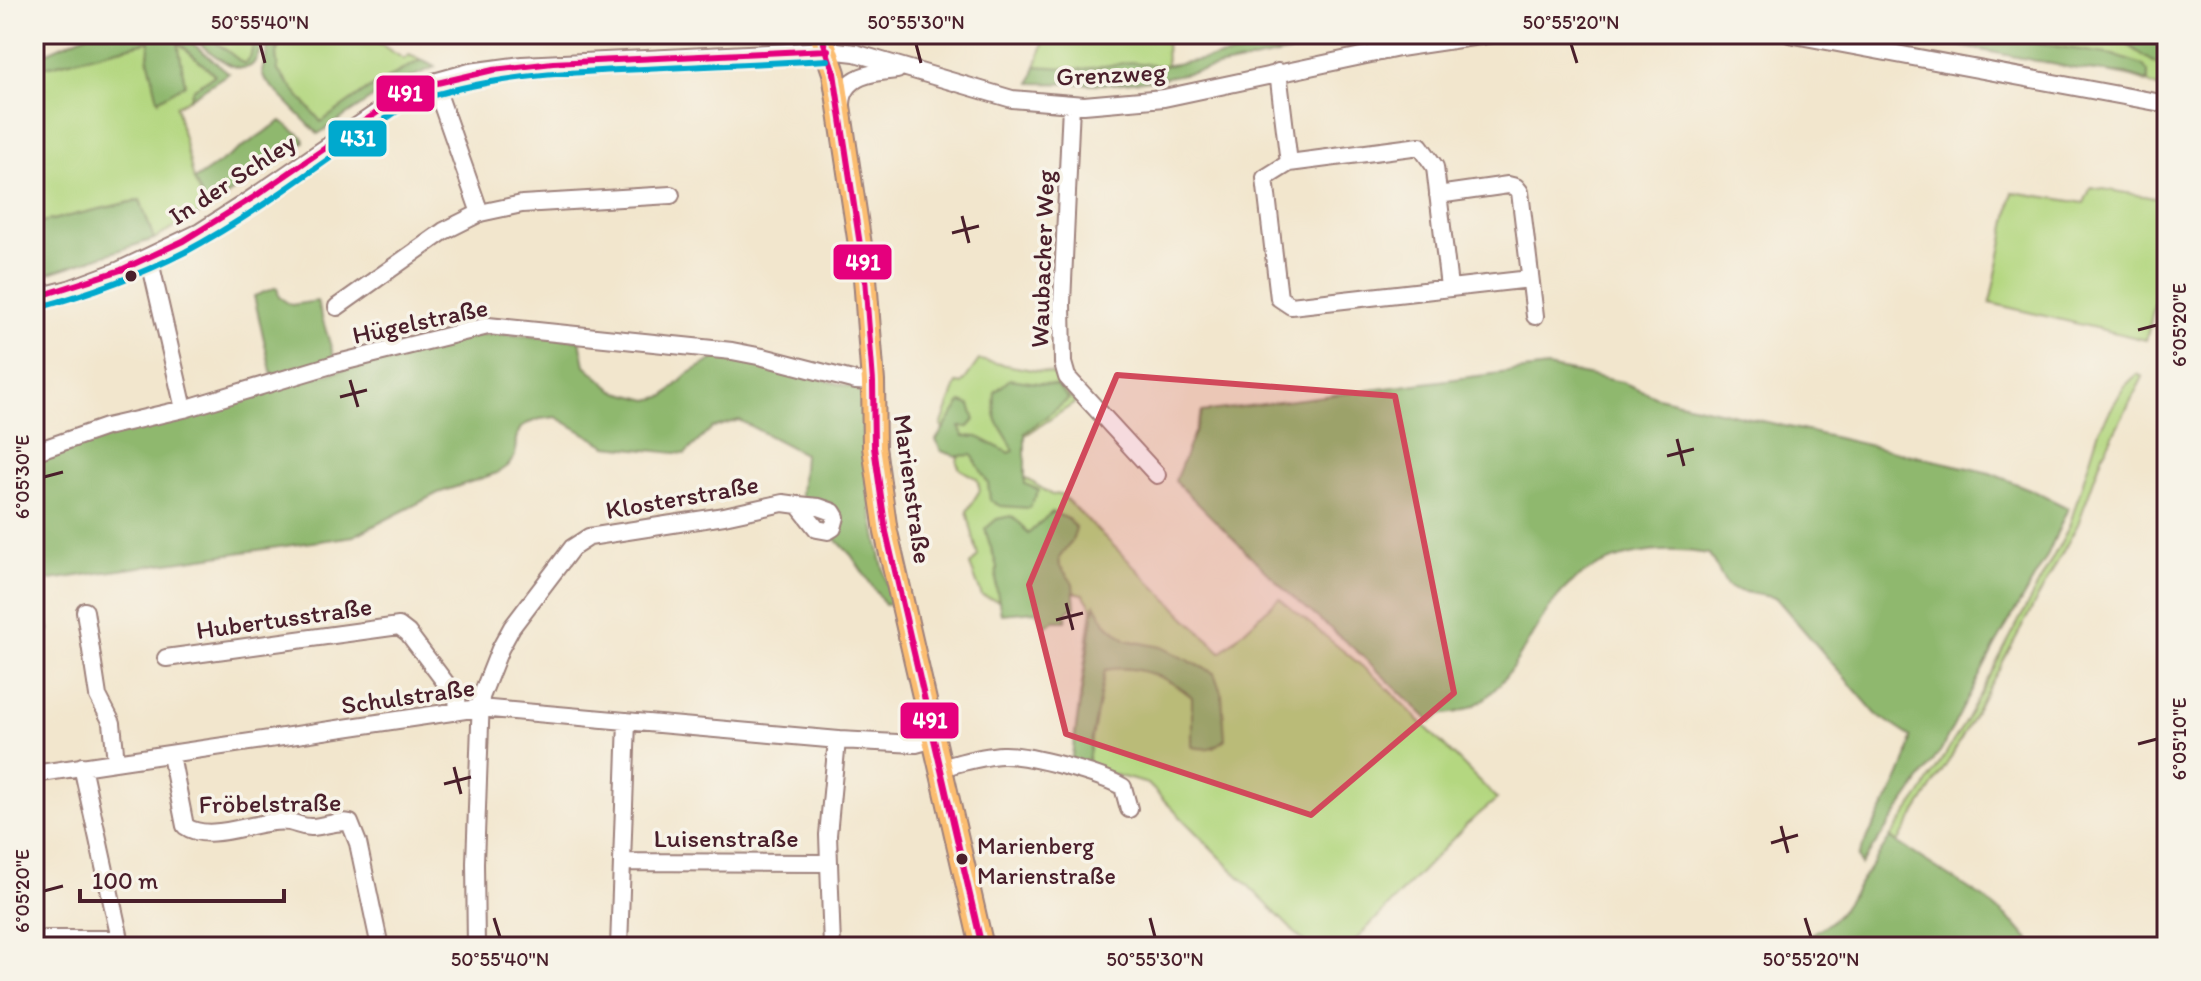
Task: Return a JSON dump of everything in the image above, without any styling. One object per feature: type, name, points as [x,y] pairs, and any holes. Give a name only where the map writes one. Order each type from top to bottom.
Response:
[{"type":"main road","name":"Marienstraße","points":[[824,42],[841,117],[865,278],[873,382],[874,447],[886,532],[982,947]]},
{"type":"street","name":"Grenzweg","points":[[824,42],[1012,99],[1071,105],[1117,104],[1164,98],[1399,48],[1493,34]]},
{"type":"street","points":[[1789,34],[2167,104]]},
{"type":"street","name":"In der Schley","points":[[34,298],[69,289],[149,257],[200,232],[404,94],[434,82],[470,72],[522,65],[824,42]]},
{"type":"street","points":[[841,117],[842,97],[856,79],[871,72],[906,69]]},
{"type":"street","points":[[1278,72],[1289,163]]},
{"type":"street","points":[[434,82],[480,213]]},
{"type":"street","name":"Waubacher Weg","points":[[1071,105],[1062,296],[1063,363],[1067,377],[1157,475]]},
{"type":"street","points":[[1449,287],[1435,167],[1420,146],[1289,163],[1265,178],[1279,298],[1291,306],[1530,279]]},
{"type":"street","points":[[1438,195],[1508,185],[1516,187],[1520,192],[1535,316]]},
{"type":"street","points":[[337,307],[444,231],[480,213],[522,204],[671,195]]},
{"type":"street","points":[[149,257],[184,409]]},
{"type":"street","name":"Hügelstraße","points":[[34,452],[106,427],[184,409],[338,363],[488,326],[732,351],[856,381],[873,382]]},
{"type":"street","name":"Klosterstraße","points":[[476,947],[475,863],[481,697],[512,627],[544,583],[581,541],[589,537],[710,519],[783,503],[798,505]]},
{"type":"street","points":[[85,611],[79,631],[98,696],[112,723],[116,761]]},
{"type":"street","name":"Hubertusstraße","points":[[166,658],[399,626],[408,633],[457,698],[458,711]]},
{"type":"street","name":"Schulstraße","points":[[34,774],[479,708],[837,740],[916,744],[934,739]]},
{"type":"street","points":[[619,947],[627,721]]},
{"type":"street","points":[[832,947],[828,835],[837,740]]},
{"type":"street","name":"Fröbelstraße","points":[[171,755],[185,826],[191,830],[205,833],[289,822],[303,828],[343,821],[350,823],[358,843],[380,947]]},
{"type":"street","points":[[940,768],[1005,755],[1034,760],[1110,779],[1123,787],[1129,809]]},
{"type":"street","points":[[34,945],[46,939],[120,943],[82,766]]},
{"type":"street","name":"Luisenstraße","points":[[623,862],[828,863]]},
{"type":"highlighted area","points":[[1117,375],[1395,396],[1454,693],[1311,815],[1066,734],[1029,585]]},
{"type":"green space","points":[[88,34],[181,34],[229,73],[190,98],[193,89],[215,75],[178,42],[185,84],[158,100],[148,57],[150,41],[50,66],[34,66],[34,58]]},
{"type":"green space","points":[[188,34],[205,34],[244,64],[250,58],[256,34],[264,34],[257,57],[246,68],[219,59]]},
{"type":"green space","points":[[205,34],[256,34],[250,58],[244,64]]},
{"type":"green space","points":[[271,34],[282,34],[276,55],[278,71],[321,122],[368,89],[421,60],[435,67],[389,87],[318,134],[265,80],[262,72]]},
{"type":"green space","points":[[282,34],[364,34],[404,59],[409,55],[421,60],[368,89],[321,122],[277,71],[276,55]]},
{"type":"green space","points":[[1046,34],[1166,34],[1167,77],[1113,84],[1031,83]]},
{"type":"green space","points":[[1360,34],[1381,34],[1153,80],[1113,84],[1031,83],[1036,66],[1083,69],[1132,62],[1163,66]]},
{"type":"green space","points":[[1900,34],[2112,34],[2167,71],[2167,93],[2131,77]]},
{"type":"green space","points":[[1900,34],[1976,34],[2113,55],[2143,65],[2148,72],[2148,81],[2125,74],[2077,69]]},
{"type":"green space","points":[[2112,34],[2167,34],[2167,71],[2117,38]]},
{"type":"green space","points":[[150,41],[148,57],[159,100],[178,41],[215,75],[193,89],[190,98],[176,106],[194,180],[208,209],[154,239],[140,200],[34,224],[34,66],[50,66]]},
{"type":"green space","points":[[281,121],[303,137],[304,142],[208,209],[194,180]]},
{"type":"green space","points":[[2091,187],[2167,200],[2167,254],[2146,340],[1990,303],[2013,192],[2084,203]]},
{"type":"green space","points":[[140,200],[154,239],[34,278],[34,224]]},
{"type":"green space","points":[[277,287],[279,297],[291,305],[317,301],[334,357],[272,375],[254,296]]},
{"type":"green space","points":[[500,334],[580,340],[585,365],[614,391],[649,400],[665,396],[688,374],[719,356],[797,372],[857,389],[863,405],[870,500],[892,604],[885,605],[851,555],[832,535],[831,503],[809,503],[801,495],[804,454],[739,420],[712,428],[685,454],[607,446],[556,417],[540,419],[520,429],[515,456],[508,466],[497,473],[438,493],[354,536],[36,582],[49,630],[34,635],[34,460],[128,428],[440,343]]},
{"type":"green space","points":[[979,360],[1053,374],[1075,403],[1018,440],[1020,474],[1052,495],[1061,494],[1221,652],[1279,598],[1380,681],[1497,799],[1466,825],[1349,947],[1309,947],[1148,784],[1071,763],[1092,608],[1083,594],[1052,588],[1005,603],[982,596],[970,565],[978,556],[967,511],[980,490],[977,479],[960,469],[957,463],[959,449],[941,426],[957,383],[962,384]]},
{"type":"green space","points":[[1547,367],[1622,382],[1657,397],[1990,473],[2068,508],[2046,558],[1996,644],[1941,750],[1861,865],[1858,857],[1897,783],[1911,737],[1876,714],[1776,598],[1727,586],[1709,554],[1672,551],[1635,554],[1600,565],[1584,574],[1554,601],[1500,684],[1483,700],[1464,710],[1441,714],[1431,722],[1359,653],[1287,592],[1175,481],[1202,412]]},
{"type":"green space","points":[[2137,374],[2143,377],[2103,454],[2078,524],[1951,757],[1898,842],[1890,838],[1964,724],[2069,527],[2099,430],[2124,387]]},
{"type":"green space","points":[[1010,379],[1057,386],[1069,399],[1025,433],[1025,484],[1039,490],[1029,508],[1000,506],[990,500],[988,483],[972,455],[956,456],[941,451],[936,440],[961,402],[970,405],[975,420],[969,427],[959,427],[964,436],[978,437],[1009,453],[1014,451],[997,419],[994,404],[995,392]]},
{"type":"green space","points":[[1052,512],[1068,519],[1076,528],[1072,541],[1059,558],[1060,566],[1073,583],[1075,607],[1068,610],[1066,621],[1053,621],[1045,627],[1036,611],[1001,614],[996,586],[997,567],[985,529],[997,519],[1011,516],[1028,534]]},
{"type":"green space","points":[[1095,604],[1105,622],[1126,640],[1161,647],[1214,673],[1222,695],[1225,739],[1210,748],[1192,747],[1192,697],[1152,674],[1129,669],[1105,670],[1087,765],[1071,763]]},
{"type":"green space","points":[[1890,838],[1985,899],[2015,924],[2035,947],[1791,947],[1839,914]]},
{"type":"transit line","name":"491","points":[[821,34],[834,73],[865,278],[873,382],[874,447],[886,532],[982,947]]},
{"type":"transit line","name":"491","points":[[34,298],[121,270],[183,241],[254,197],[404,94],[433,84],[493,70],[553,63],[828,50]]},
{"type":"transit line","name":"431","points":[[37,308],[112,284],[185,252],[271,199],[409,103],[496,81],[554,74],[828,60]]},
{"type":"place","name":"Marienberg Marienstraße","points":[[962,859]]}]
